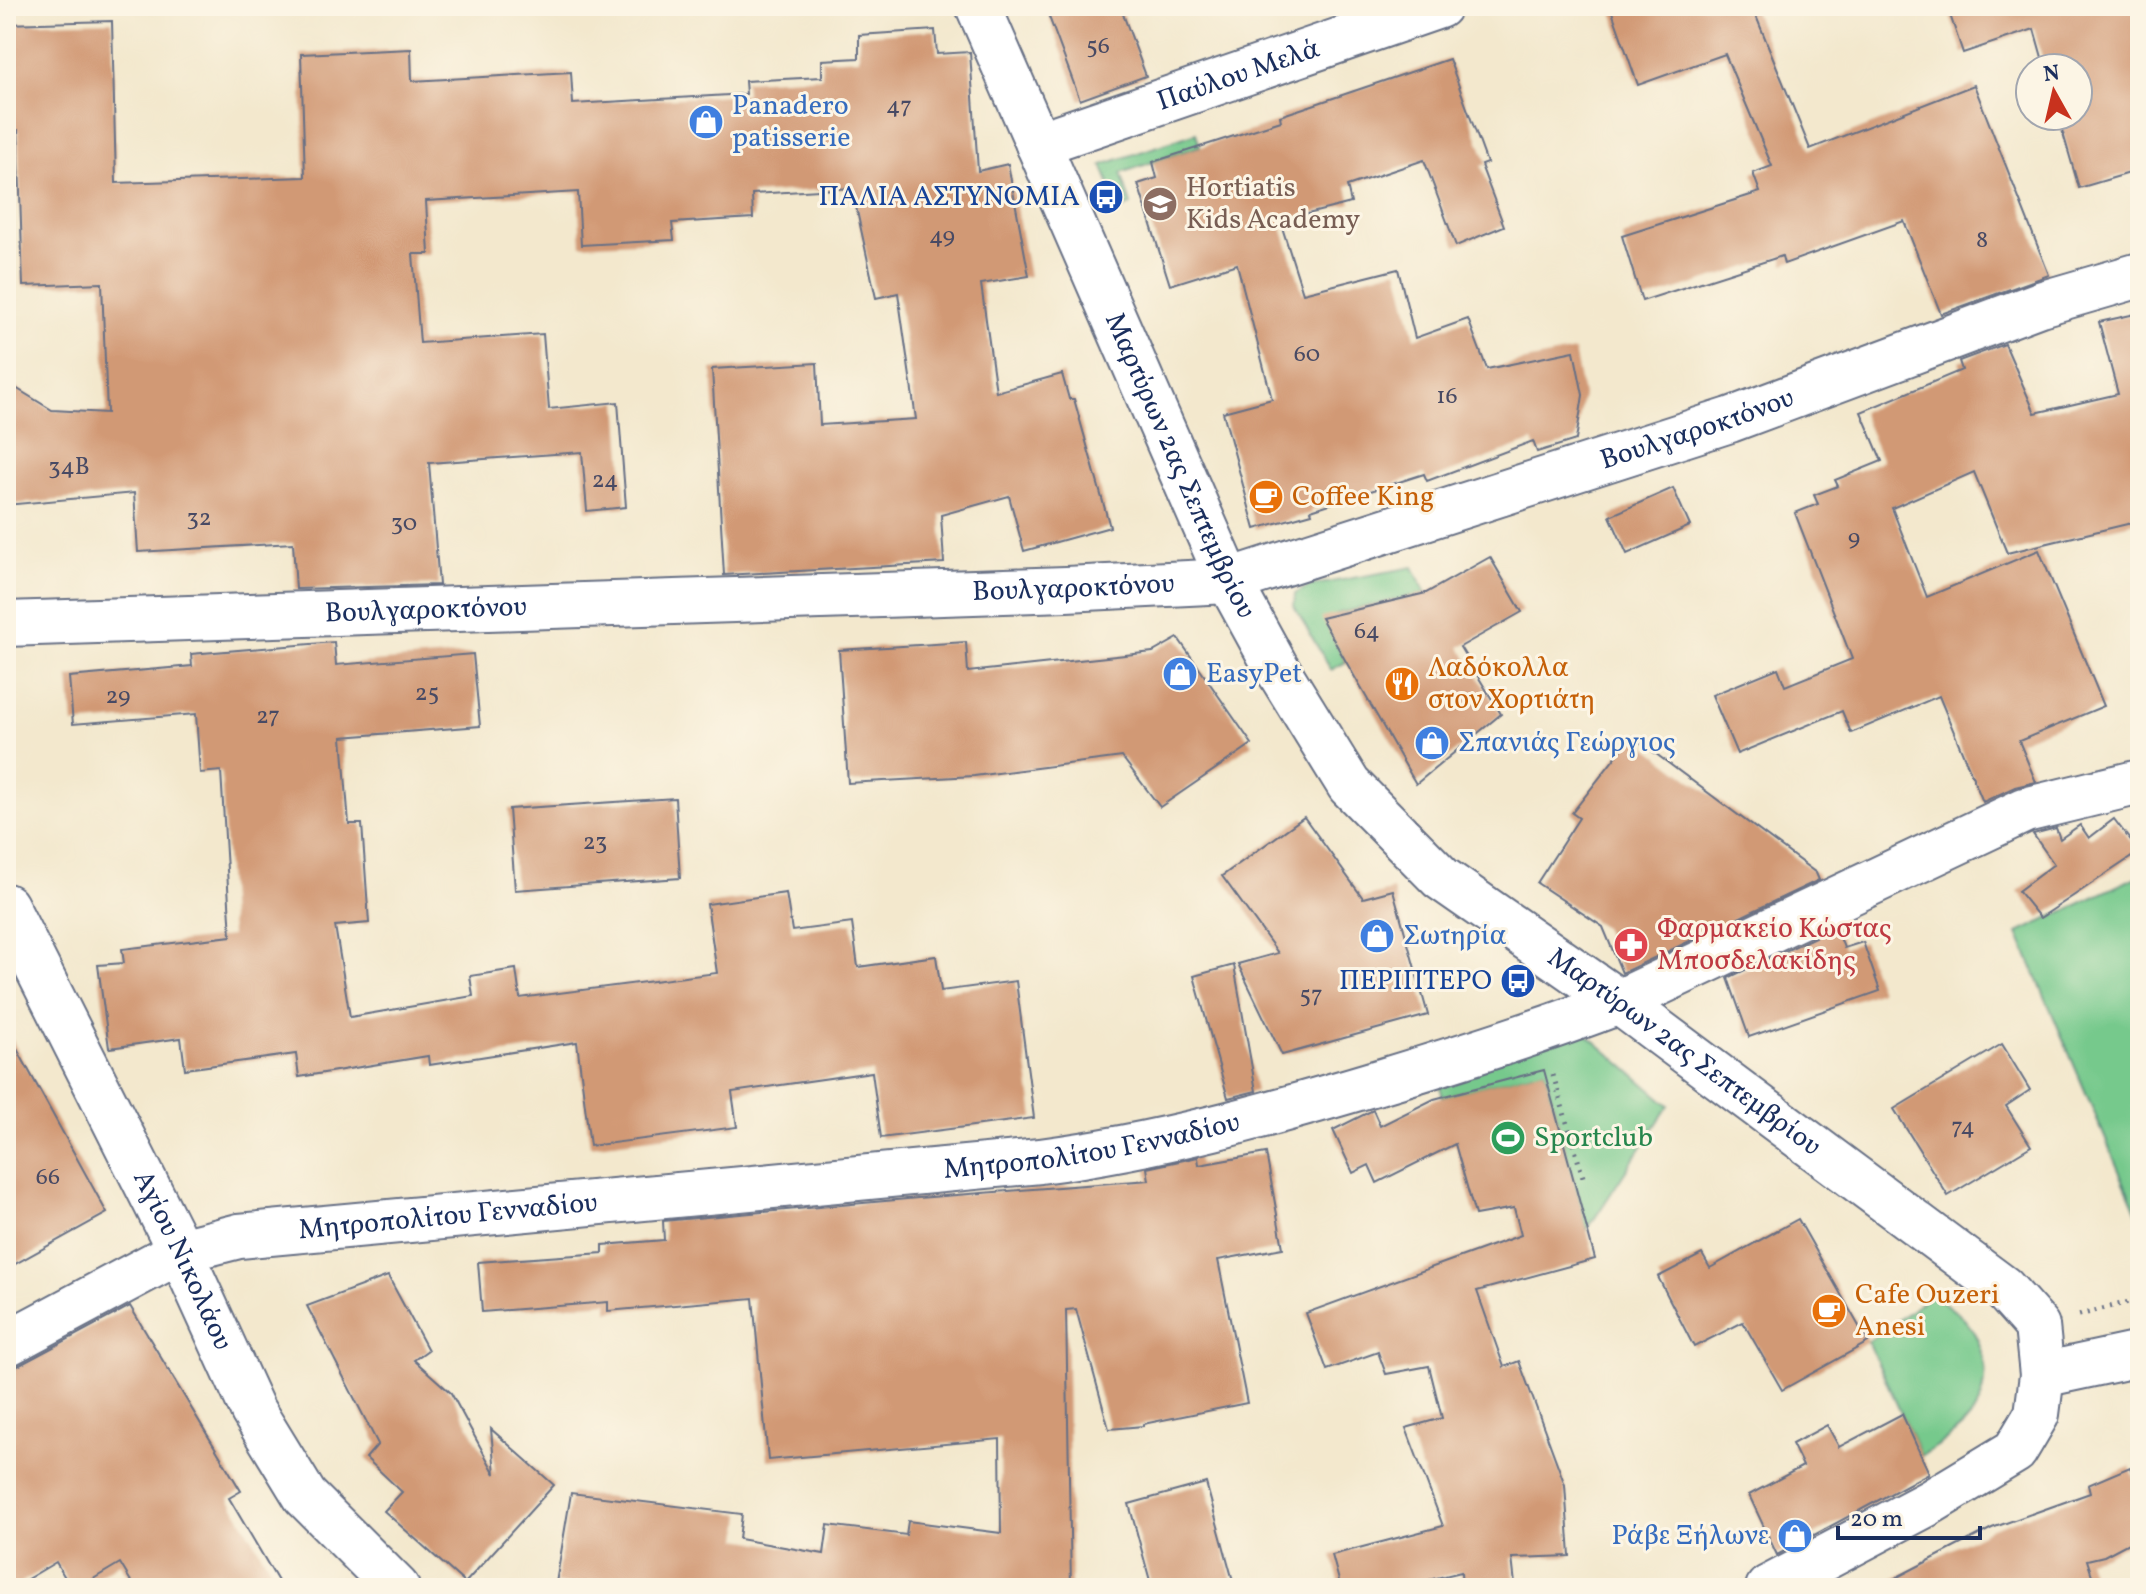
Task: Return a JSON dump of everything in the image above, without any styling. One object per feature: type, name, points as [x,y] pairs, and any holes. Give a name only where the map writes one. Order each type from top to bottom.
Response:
[{"type":"street","name":"Μαρτύρων 2ας Σεπτεμβρίου","points":[[978,6],[1229,581],[1275,665],[1349,785],[1441,878],[1619,1002],[2003,1288],[2037,1326]]},
{"type":"street","name":"Παύλου Μελά","points":[[1038,144],[1439,6]]},
{"type":"street","name":"Βουλγαροκτόνου","points":[[6,624],[1050,590],[1229,581],[1730,420],[2040,304],[2140,275]]},
{"type":"street","name":"Μητροπολίτου Γενναδίου","points":[[6,1344],[180,1251],[239,1236],[1101,1153],[1258,1118],[1540,1032],[1619,1002],[2025,810],[2140,782]]},
{"type":"street","name":"Αγίου Νικολάου","points":[[6,906],[180,1251],[253,1411],[305,1496],[397,1588]]},
{"type":"street","points":[[1768,1588],[1929,1503],[2015,1451],[2037,1414],[2042,1375],[2037,1326]]},
{"type":"street","points":[[2042,1375],[2140,1354]]},
{"type":"path","points":[[1540,1032],[1583,1177]]},
{"type":"path","points":[[2037,1326],[2140,1299]]},
{"type":"green space","points":[[1196,133],[1200,146],[1121,173],[1131,205],[1120,210],[1102,165]]},
{"type":"green space","points":[[1413,567],[1426,593],[1339,613],[1325,622],[1346,662],[1331,670],[1294,606],[1295,594],[1309,586]]},
{"type":"green space","points":[[2140,875],[2140,1220],[2018,933]]},
{"type":"green space","points":[[1583,1031],[1669,1105],[1587,1230],[1544,1070],[1443,1097],[1436,1073]]},
{"type":"green space","points":[[1933,1294],[1962,1317],[1973,1332],[1983,1355],[1985,1378],[1978,1407],[1970,1418],[1960,1429],[1921,1456],[1868,1342]]},
{"type":"building","points":[[1045,6],[1120,6],[1146,76],[1080,100]]},
{"type":"building","points":[[1610,6],[1752,6],[1810,149],[1974,85],[2049,275],[1941,314],[1904,221],[1784,264],[1782,256],[1642,301],[1622,236],[1760,192],[1753,173],[1772,166],[1725,54],[1638,85]]},
{"type":"building","points":[[1947,6],[2140,6],[2140,170],[2079,188],[2063,132],[2094,132],[2094,52],[2040,52],[2034,29],[1963,53]]},
{"type":"building","points":[[112,21],[116,183],[305,177],[301,54],[411,49],[412,81],[571,72],[573,104],[746,94],[745,81],[822,77],[822,60],[859,58],[859,35],[935,30],[937,54],[970,52],[978,171],[1008,164],[1029,276],[981,284],[996,392],[1062,374],[1069,399],[1074,399],[1110,527],[1024,551],[1009,496],[941,515],[944,563],[724,575],[712,369],[817,363],[820,425],[916,419],[898,293],[876,298],[852,188],[752,194],[753,218],[672,223],[674,240],[581,245],[578,192],[426,201],[429,254],[413,254],[420,343],[543,334],[549,409],[618,402],[626,507],[587,511],[582,452],[429,463],[439,585],[296,589],[293,543],[138,552],[134,493],[6,505],[6,382],[52,410],[107,413],[102,283],[23,286],[18,130],[14,130],[13,104],[6,104],[6,24]]},
{"type":"building","points":[[1449,59],[1487,163],[1481,165],[1504,226],[1456,246],[1424,160],[1347,186],[1351,203],[1280,221],[1303,293],[1398,269],[1415,338],[1468,319],[1487,369],[1574,351],[1583,395],[1576,440],[1537,452],[1533,441],[1427,481],[1424,474],[1311,510],[1312,513],[1255,529],[1223,412],[1272,399],[1237,264],[1170,285],[1138,184],[1157,178],[1153,162],[1281,121],[1280,116]]},
{"type":"building","points":[[2140,313],[2140,521],[2007,553],[1974,472],[1892,508],[1927,597],[2039,550],[2104,706],[2019,741],[2036,782],[2015,787],[1983,802],[1939,696],[1851,733],[1842,711],[1737,754],[1712,695],[1778,668],[1785,686],[1852,659],[1795,513],[1818,504],[1814,495],[1838,486],[1835,480],[1882,461],[1861,412],[1962,370],[1959,361],[2005,344],[2035,413],[2118,394],[2099,322]]},
{"type":"building","points":[[1673,488],[1690,526],[1627,554],[1610,516]]},
{"type":"building","points":[[1490,557],[1522,612],[1460,647],[1501,714],[1416,784],[1321,618],[1426,593]]},
{"type":"building","points":[[1178,638],[1252,744],[1160,807],[1122,757],[974,776],[848,783],[839,650],[966,642],[968,672],[1153,652]]},
{"type":"building","points":[[334,642],[336,665],[473,654],[480,726],[342,737],[349,824],[362,824],[369,923],[335,926],[350,1017],[473,996],[470,976],[516,969],[520,998],[717,973],[707,904],[786,893],[792,931],[852,923],[858,967],[936,956],[941,991],[1016,981],[1034,1118],[881,1138],[872,1072],[732,1092],[737,1127],[590,1146],[577,1042],[429,1065],[428,1056],[299,1077],[296,1054],[185,1069],[181,1038],[109,1048],[98,965],[124,963],[122,949],[231,936],[221,771],[200,773],[196,714],[73,724],[69,677],[192,666],[191,654]]},
{"type":"building","points":[[1632,736],[1816,873],[1819,880],[1622,973],[1603,927],[1537,883],[1579,818],[1572,813]]},
{"type":"building","points":[[675,798],[680,878],[515,890],[509,809]]},
{"type":"building","points":[[1304,817],[1363,898],[1393,890],[1428,1015],[1282,1055],[1238,964],[1278,953],[1222,876]]},
{"type":"building","points":[[2114,819],[2139,852],[2040,918],[2018,891],[2054,864],[2033,834],[2056,828],[2060,839],[2080,825],[2089,838]]},
{"type":"building","points":[[1836,927],[1844,948],[1863,942],[1880,991],[1749,1037],[1728,978]]},
{"type":"building","points":[[1234,965],[1256,1091],[1228,1098],[1194,976]]},
{"type":"building","points":[[6,1029],[107,1213],[6,1269]]},
{"type":"building","points":[[2002,1044],[2030,1090],[2006,1106],[2031,1146],[1948,1196],[1894,1109]]},
{"type":"building","points":[[1544,1070],[1595,1259],[1477,1291],[1504,1367],[1519,1361],[1565,1485],[1570,1556],[1512,1558],[1515,1584],[1462,1588],[1461,1572],[1396,1588],[1341,1588],[1332,1555],[1443,1526],[1406,1428],[1442,1418],[1429,1366],[1386,1374],[1378,1352],[1327,1370],[1306,1313],[1521,1235],[1514,1208],[1475,1215],[1455,1144],[1377,1183],[1369,1165],[1353,1173],[1333,1130],[1373,1110],[1380,1126],[1434,1099]]},
{"type":"building","points":[[1266,1153],[1283,1248],[1218,1260],[1247,1403],[1143,1426],[1109,1429],[1076,1309],[1066,1310],[1071,1588],[586,1588],[556,1583],[571,1493],[742,1514],[739,1539],[824,1554],[828,1525],[906,1535],[908,1521],[1001,1533],[1000,1439],[768,1460],[753,1298],[608,1311],[608,1302],[482,1312],[478,1262],[603,1253],[603,1245],[664,1240],[663,1221],[1149,1180],[1147,1168],[1198,1157],[1199,1165]]},
{"type":"building","points":[[1798,1219],[1868,1342],[1782,1390],[1743,1322],[1694,1347],[1658,1277],[1702,1254],[1710,1268]]},
{"type":"building","points":[[388,1276],[428,1350],[414,1360],[451,1393],[495,1474],[491,1429],[554,1485],[465,1583],[384,1511],[402,1492],[366,1458],[378,1444],[307,1306]]},
{"type":"building","points":[[130,1306],[241,1491],[229,1498],[282,1588],[135,1588],[120,1563],[78,1588],[71,1588],[56,1562],[12,1588],[6,1588],[6,1369],[18,1366]]},
{"type":"building","points":[[1902,1414],[1929,1473],[1777,1555],[1749,1495],[1803,1466],[1792,1444],[1827,1425],[1839,1447]]},
{"type":"building","points":[[2130,1467],[2140,1492],[2140,1537],[2104,1556],[2087,1560],[2096,1588],[1876,1588],[1992,1528],[2090,1493],[2088,1485]]},
{"type":"building","points":[[1206,1483],[1235,1588],[1152,1588],[1129,1504]]},
{"type":"place","name":"Panadero patisserie","points":[[706,122]]},
{"type":"place","name":"ΠΑΛΙΑ ΑΣΤΥΝΟΜΙΑ","points":[[1106,197]]},
{"type":"place","name":"Hortiatis Kids Academy","points":[[1160,204]]},
{"type":"place","name":"Coffee King","points":[[1266,497]]},
{"type":"place","name":"EasyPet","points":[[1180,674]]},
{"type":"place","name":"Λαδόκολλα στον Χορτιάτη","points":[[1402,684]]},
{"type":"place","name":"Σπανιάς Γεώργιος","points":[[1432,743]]},
{"type":"place","name":"Σωτηρία","points":[[1377,936]]},
{"type":"place","name":"Φαρμακείο Κώστας Μποσδελακίδης","points":[[1631,945]]},
{"type":"place","name":"ΠΕΡΙΠΤΕΡΟ","points":[[1518,981]]},
{"type":"place","name":"Sportclub","points":[[1508,1138]]},
{"type":"place","name":"Cafe Ouzeri Anesi","points":[[1829,1311]]},
{"type":"place","name":"Ράβε Ξήλωνε","points":[[1795,1536]]}]
